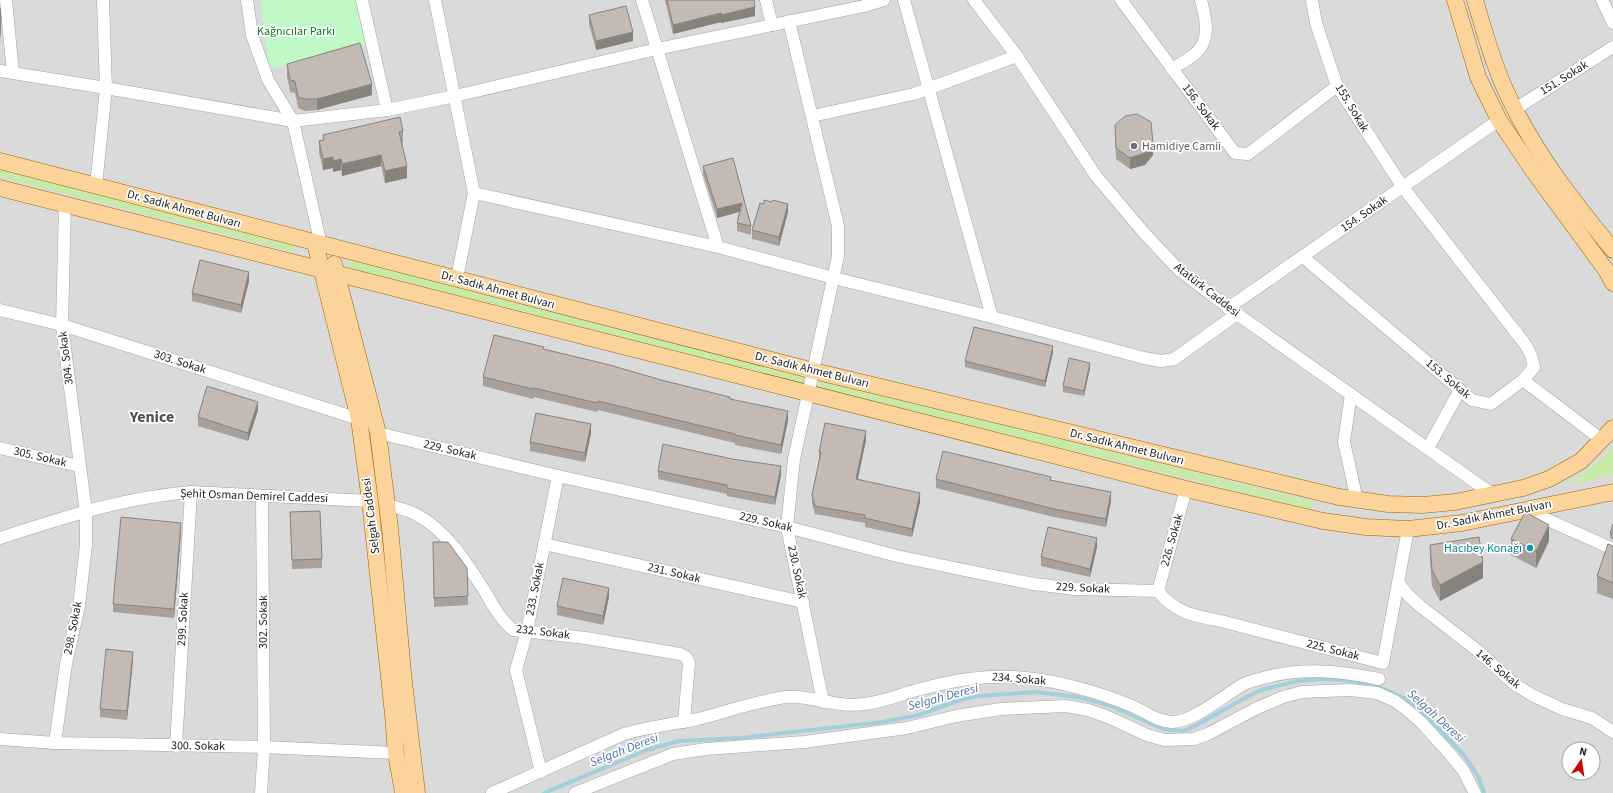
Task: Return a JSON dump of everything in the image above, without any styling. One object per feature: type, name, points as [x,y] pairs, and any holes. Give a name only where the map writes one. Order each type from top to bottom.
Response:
[{"type":"main road","points":[[1455,0],[1478,77],[1499,120],[1534,172],[1603,266],[1613,283]]},
{"type":"main road","points":[[1475,0],[1504,88],[1515,109],[1545,160],[1571,198],[1613,250]]},
{"type":"main road","name":"Dr. Sadık Ahmet Bulvarı","points":[[0,161],[814,371],[1274,483],[1357,500],[1388,504],[1455,502],[1523,488],[1548,479],[1581,461],[1613,428]]},
{"type":"main road","name":"Dr. Sadık Ahmet Bulvarı","points":[[0,188],[808,394],[1186,489],[1323,521],[1353,526],[1408,529],[1462,524],[1613,492]]},
{"type":"main road","name":"Selgah Caddesi","points":[[322,245],[378,433],[388,505],[403,673],[417,793]]},
{"type":"main road","name":"Selgah Caddesi","points":[[329,271],[359,419],[370,501],[396,753],[403,793]]},
{"type":"street","points":[[6,0],[13,74]]},
{"type":"street","points":[[96,186],[106,88],[103,0]]},
{"type":"street","points":[[247,0],[252,35],[268,80],[293,121],[322,245]]},
{"type":"street","points":[[362,0],[387,110]]},
{"type":"street","points":[[435,0],[474,193],[457,278]]},
{"type":"street","points":[[642,0],[718,247]]},
{"type":"street","points":[[766,0],[772,25]]},
{"type":"street","points":[[0,71],[293,121],[387,110],[455,96],[657,49],[864,6],[884,0]]},
{"type":"street","points":[[904,0],[992,317]]},
{"type":"street","name":"Atatürk Caddesi","points":[[974,0],[1018,56],[1096,176],[1122,208],[1179,270],[1232,311],[1492,494]]},
{"type":"street","name":"156. Sokak","points":[[1121,0],[1236,153],[1248,154],[1337,86]]},
{"type":"street","points":[[1172,69],[1198,51],[1204,41],[1207,26],[1201,0]]},
{"type":"street","name":"155. Sokak","points":[[1312,0],[1316,23],[1337,86],[1402,186]]},
{"type":"street","points":[[1602,0],[1613,23]]},
{"type":"street","name":"230. Sokak","points":[[790,21],[838,226],[838,256],[794,460],[787,527],[824,702]]},
{"type":"street","name":"151. Sokak","points":[[1515,109],[1613,47]]},
{"type":"street","points":[[812,116],[914,94],[1018,56]]},
{"type":"street","name":"154. Sokak","points":[[474,193],[718,247],[834,278],[992,317],[1144,358],[1162,361],[1174,359],[1232,311],[1303,257],[1402,186],[1499,120]]},
{"type":"street","name":"153. Sokak","points":[[1303,257],[1472,400],[1491,404],[1523,380],[1534,367],[1531,355],[1525,344],[1402,186]]},
{"type":"street","name":"304. Sokak","points":[[65,204],[62,325],[86,512]]},
{"type":"street","name":"303. Sokak","points":[[0,310],[62,325],[359,419]]},
{"type":"street","points":[[1523,380],[1602,440]]},
{"type":"street","points":[[1428,448],[1460,390]]},
{"type":"street","points":[[1351,394],[1344,442],[1357,500]]},
{"type":"street","name":"229. Sokak","points":[[378,433],[558,476],[787,527],[897,556],[1034,584],[1075,589],[1158,591]]},
{"type":"street","name":"305. Sokak","points":[[0,448],[79,466]]},
{"type":"street","name":"233. Sokak","points":[[540,772],[516,670],[527,631],[558,476]]},
{"type":"street","name":"226. Sokak","points":[[1158,591],[1186,489]]},
{"type":"street","name":"Şehit Osman Demirel Caddesi","points":[[0,538],[135,499],[166,494],[191,492],[370,501]]},
{"type":"street","name":"299. Sokak","points":[[176,746],[191,492]]},
{"type":"street","name":"302. Sokak","points":[[261,793],[264,747],[262,496]]},
{"type":"street","name":"232. Sokak","points":[[388,505],[416,514],[441,533],[461,555],[507,625],[513,630],[586,638],[680,654],[686,657],[689,663],[684,722]]},
{"type":"street","points":[[1526,510],[1613,549]]},
{"type":"street","name":"298. Sokak","points":[[55,743],[66,664],[79,606],[86,545],[86,512]]},
{"type":"street","points":[[1377,693],[1408,529]]},
{"type":"street","name":"231. Sokak","points":[[544,544],[803,602]]},
{"type":"street","name":"146. Sokak","points":[[1398,583],[1408,596],[1478,651],[1514,684],[1532,695],[1556,706],[1592,718],[1613,732]]},
{"type":"street","name":"225. Sokak","points":[[1158,591],[1166,602],[1179,610],[1196,616],[1229,623],[1382,663]]},
{"type":"street","name":"234. Sokak","points":[[492,793],[624,734],[644,728],[684,722],[786,697],[807,698],[843,705],[863,704],[954,681],[985,676],[1026,678],[1053,682],[1095,694],[1134,706],[1157,720],[1173,722],[1188,719],[1246,682],[1278,674],[1320,670],[1350,673],[1380,679]]},
{"type":"street","points":[[575,793],[673,754],[706,749],[804,742],[907,728],[956,716],[1001,709],[1066,706],[1108,716],[1147,735],[1164,740],[1194,739],[1208,734],[1257,708],[1283,697],[1302,692],[1350,690],[1377,693],[1395,701],[1421,722],[1463,770],[1475,793]]},
{"type":"street","name":"300. Sokak","points":[[0,739],[55,743],[264,747],[396,753]]},
{"type":"shaded area","points":[[0,0],[1613,0],[1613,793],[0,793]]},
{"type":"green space","name":"Kağnıcılar Parkı","points":[[261,0],[355,0],[366,46],[269,69]]},
{"type":"green space","points":[[0,167],[295,245],[292,252],[0,177]]},
{"type":"green space","points":[[351,254],[582,320],[804,377],[801,383],[348,268]]},
{"type":"green space","points":[[821,380],[1312,501],[1313,510],[819,388]]},
{"type":"green space","points":[[1613,446],[1613,475],[1569,485],[1599,461]]},
{"type":"building","points":[[667,0],[754,0],[755,7],[721,15],[721,13],[673,25]]},
{"type":"building","points":[[626,6],[633,32],[596,41],[589,15]]},
{"type":"building","points":[[0,8],[1,20],[0,34]]},
{"type":"building","points":[[360,43],[372,84],[317,99],[305,99],[298,97],[295,81],[290,80],[287,64]]},
{"type":"building","name":"Hamidiye Camii","points":[[1137,114],[1151,122],[1153,143],[1145,153],[1130,158],[1116,148],[1115,125],[1125,116]]},
{"type":"building","points":[[400,117],[403,131],[399,132],[407,166],[385,171],[381,155],[342,164],[341,159],[333,161],[333,157],[323,159],[319,141],[324,140],[323,135]]},
{"type":"building","points":[[733,158],[751,226],[737,223],[742,203],[717,209],[703,166]]},
{"type":"building","points":[[764,200],[772,202],[773,200],[788,204],[779,237],[752,230],[760,203],[764,204]]},
{"type":"building","points":[[200,260],[249,272],[241,305],[192,293]]},
{"type":"building","points":[[974,327],[1053,346],[1045,381],[965,361]]},
{"type":"building","points":[[494,335],[730,397],[730,399],[788,411],[781,445],[598,401],[597,403],[483,377]]},
{"type":"building","points":[[1069,358],[1090,363],[1084,391],[1063,386]]},
{"type":"building","points":[[207,386],[258,402],[248,433],[198,417]]},
{"type":"building","points":[[536,413],[591,424],[585,453],[530,442]]},
{"type":"building","points":[[825,423],[866,431],[856,479],[920,493],[912,529],[865,518],[865,515],[815,506],[812,495],[821,452],[819,452]]},
{"type":"building","points":[[663,444],[732,459],[781,466],[775,497],[727,488],[727,485],[658,471]]},
{"type":"building","points":[[943,451],[1051,477],[1050,480],[1111,492],[1106,519],[1054,509],[936,479]]},
{"type":"building","points":[[320,511],[322,559],[292,560],[290,512]]},
{"type":"building","points":[[1525,512],[1549,525],[1536,551],[1511,539]]},
{"type":"building","points":[[121,517],[181,523],[174,609],[113,604]]},
{"type":"building","points":[[1613,524],[1613,534],[1610,533]]},
{"type":"building","points":[[1048,527],[1097,538],[1090,569],[1041,557]]},
{"type":"building","points":[[1479,537],[1483,562],[1440,585],[1432,570],[1430,545]]},
{"type":"building","points":[[433,542],[448,542],[467,568],[468,596],[434,598]]},
{"type":"building","points":[[1608,544],[1613,546],[1613,583],[1597,576]]},
{"type":"building","points":[[563,578],[609,588],[603,616],[557,606]]},
{"type":"building","points":[[106,649],[133,652],[127,711],[100,709]]},
{"type":"waterway","name":"Selgah Deresi","points":[[544,793],[647,750],[679,741],[740,738],[883,722],[919,715],[960,700],[978,696],[1036,692],[1078,697],[1111,706],[1163,729],[1183,731],[1261,690],[1298,681],[1321,679],[1373,684],[1406,699],[1437,727],[1464,755],[1479,778],[1484,793]]},
{"type":"place","name":"Hamidiye Camii","points":[[1134,146]]},
{"type":"place","name":"Hacıbey Konağı","points":[[1530,548]]},
{"type":"district","name":"Yenice","points":[[152,417]]}]
